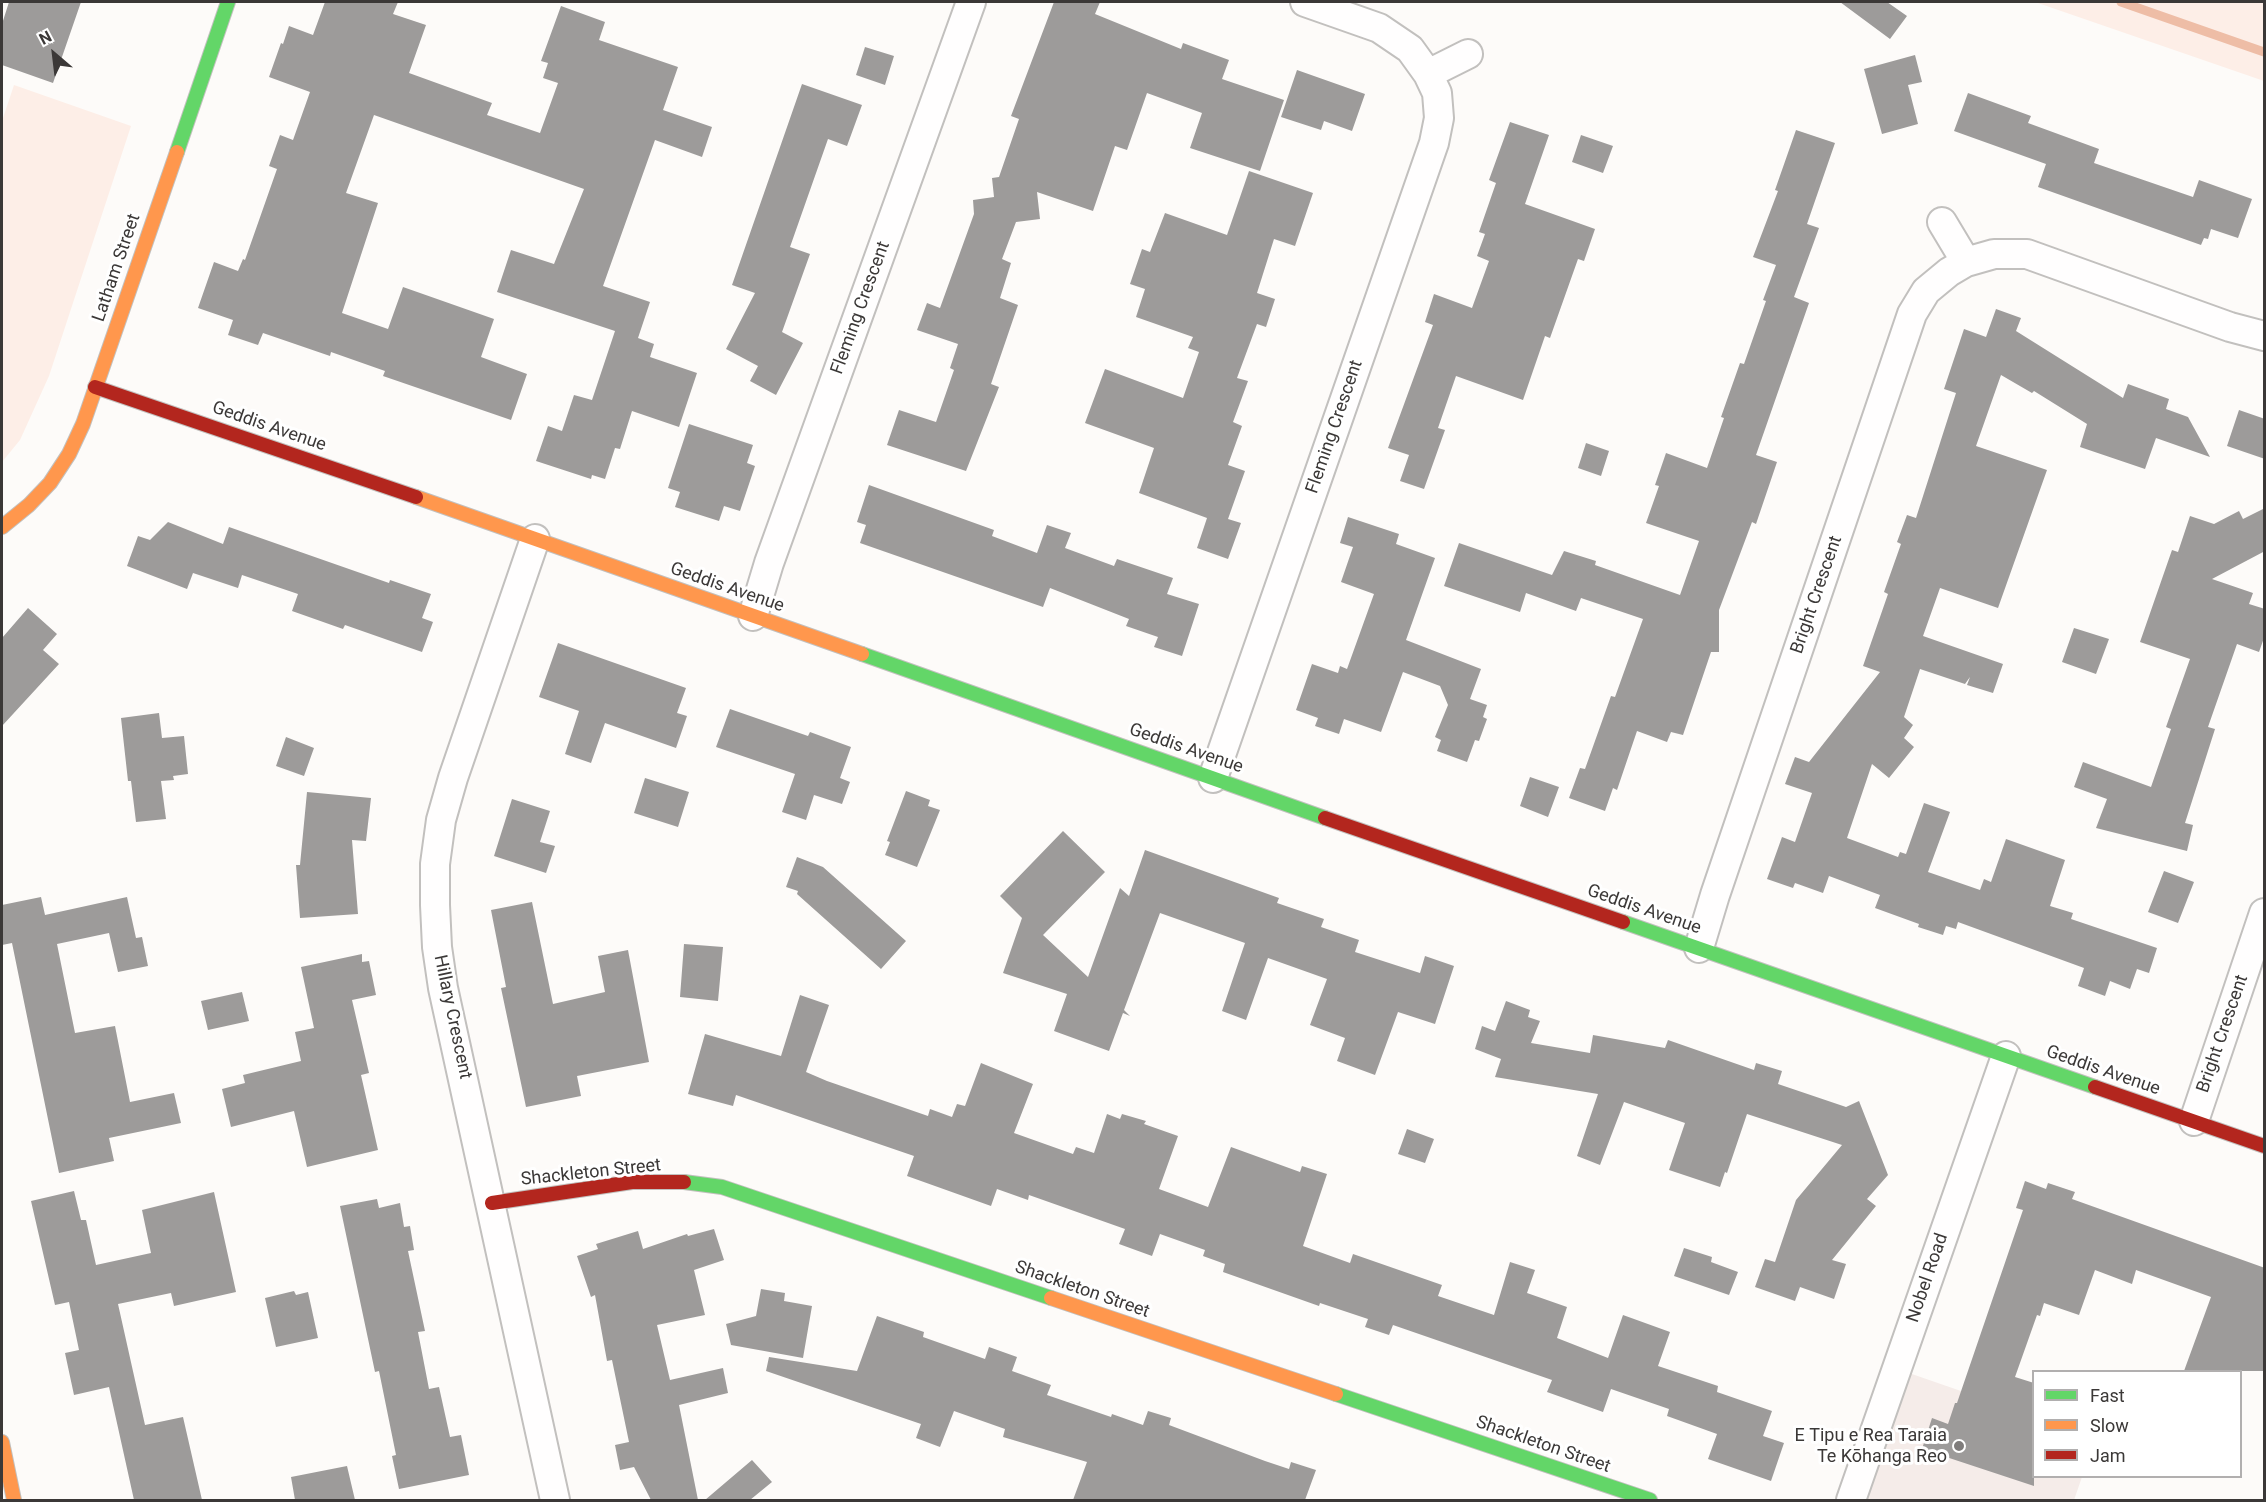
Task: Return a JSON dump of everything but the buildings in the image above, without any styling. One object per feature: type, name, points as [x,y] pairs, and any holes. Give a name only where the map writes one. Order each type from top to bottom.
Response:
[{"type":"street","name":"Latham Street","points":[[2,525],[29,506],[50,483],[69,454],[83,424],[228,2]]},
{"type":"street","name":"Fleming Crescent","points":[[753,616],[773,552],[971,2]]},
{"type":"street","name":"Fleming Crescent","points":[[1214,778],[1434,143],[1439,118],[1437,93],[1428,74],[1410,49],[1379,28],[1305,2]]},
{"type":"street","points":[[1428,74],[1468,54]]},
{"type":"street","points":[[1942,222],[1966,262]]},
{"type":"street","name":"Bright Crescent","points":[[1699,948],[1912,315],[1926,291],[1949,272],[1966,262],[1994,254],[2027,254],[2230,327],[2265,336]]},
{"type":"street","name":"Geddis Avenue","points":[[95,387],[2265,1146]]},
{"type":"street","name":"Hillary Crescent","points":[[535,539],[453,778],[441,820],[435,864],[435,905],[437,947],[444,988],[555,1500]]},
{"type":"street","name":"Bright Crescent","points":[[2194,1121],[2265,913]]},
{"type":"street","name":"Nobel Road","points":[[1851,1500],[2006,1056]]},
{"type":"street","name":"Shackleton Street","points":[[492,1203],[632,1182],[671,1181],[722,1187],[1650,1500]]},
{"type":"street","points":[[2,1442],[14,1500]]},
{"type":"shaded area","points":[[2035,2],[2264,2],[2264,81]]},
{"type":"shaded area","points":[[14,85],[131,126],[49,376],[20,440],[2,462],[2,121]]},
{"type":"shaded area","name":"E Tipu e Rea Taraia Te Kōhanga Reo","points":[[1909,1373],[2032,1416],[2032,1478],[2082,1478],[2074,1500],[1866,1500]]},
{"type":"waterway","points":[[2121,2],[2264,52]]},
{"type":"traffic: fast","points":[[177,152],[228,2]]},
{"type":"traffic: fast","points":[[862,654],[1325,818]]},
{"type":"traffic: fast","points":[[1623,922],[2095,1087]]},
{"type":"traffic: fast","points":[[684,1182],[722,1187],[1051,1298]]},
{"type":"traffic: fast","points":[[1336,1394],[1650,1500]]},
{"type":"traffic: slow","points":[[2,527],[29,505],[50,483],[69,454],[83,424],[177,152]]},
{"type":"traffic: slow","points":[[416,497],[862,654]]},
{"type":"traffic: slow","points":[[1051,1298],[1336,1394]]},
{"type":"traffic: slow","points":[[2,1442],[14,1500]]},
{"type":"traffic: jam","points":[[95,387],[416,497]]},
{"type":"traffic: jam","points":[[1325,818],[1623,922]]},
{"type":"traffic: jam","points":[[2095,1087],[2264,1146]]},
{"type":"traffic: jam","points":[[492,1203],[632,1182],[684,1182]]},
{"type":"place","name":"E Tipu e Rea Taraia Te Kōhanga Reo","points":[[1959,1446]]}]
